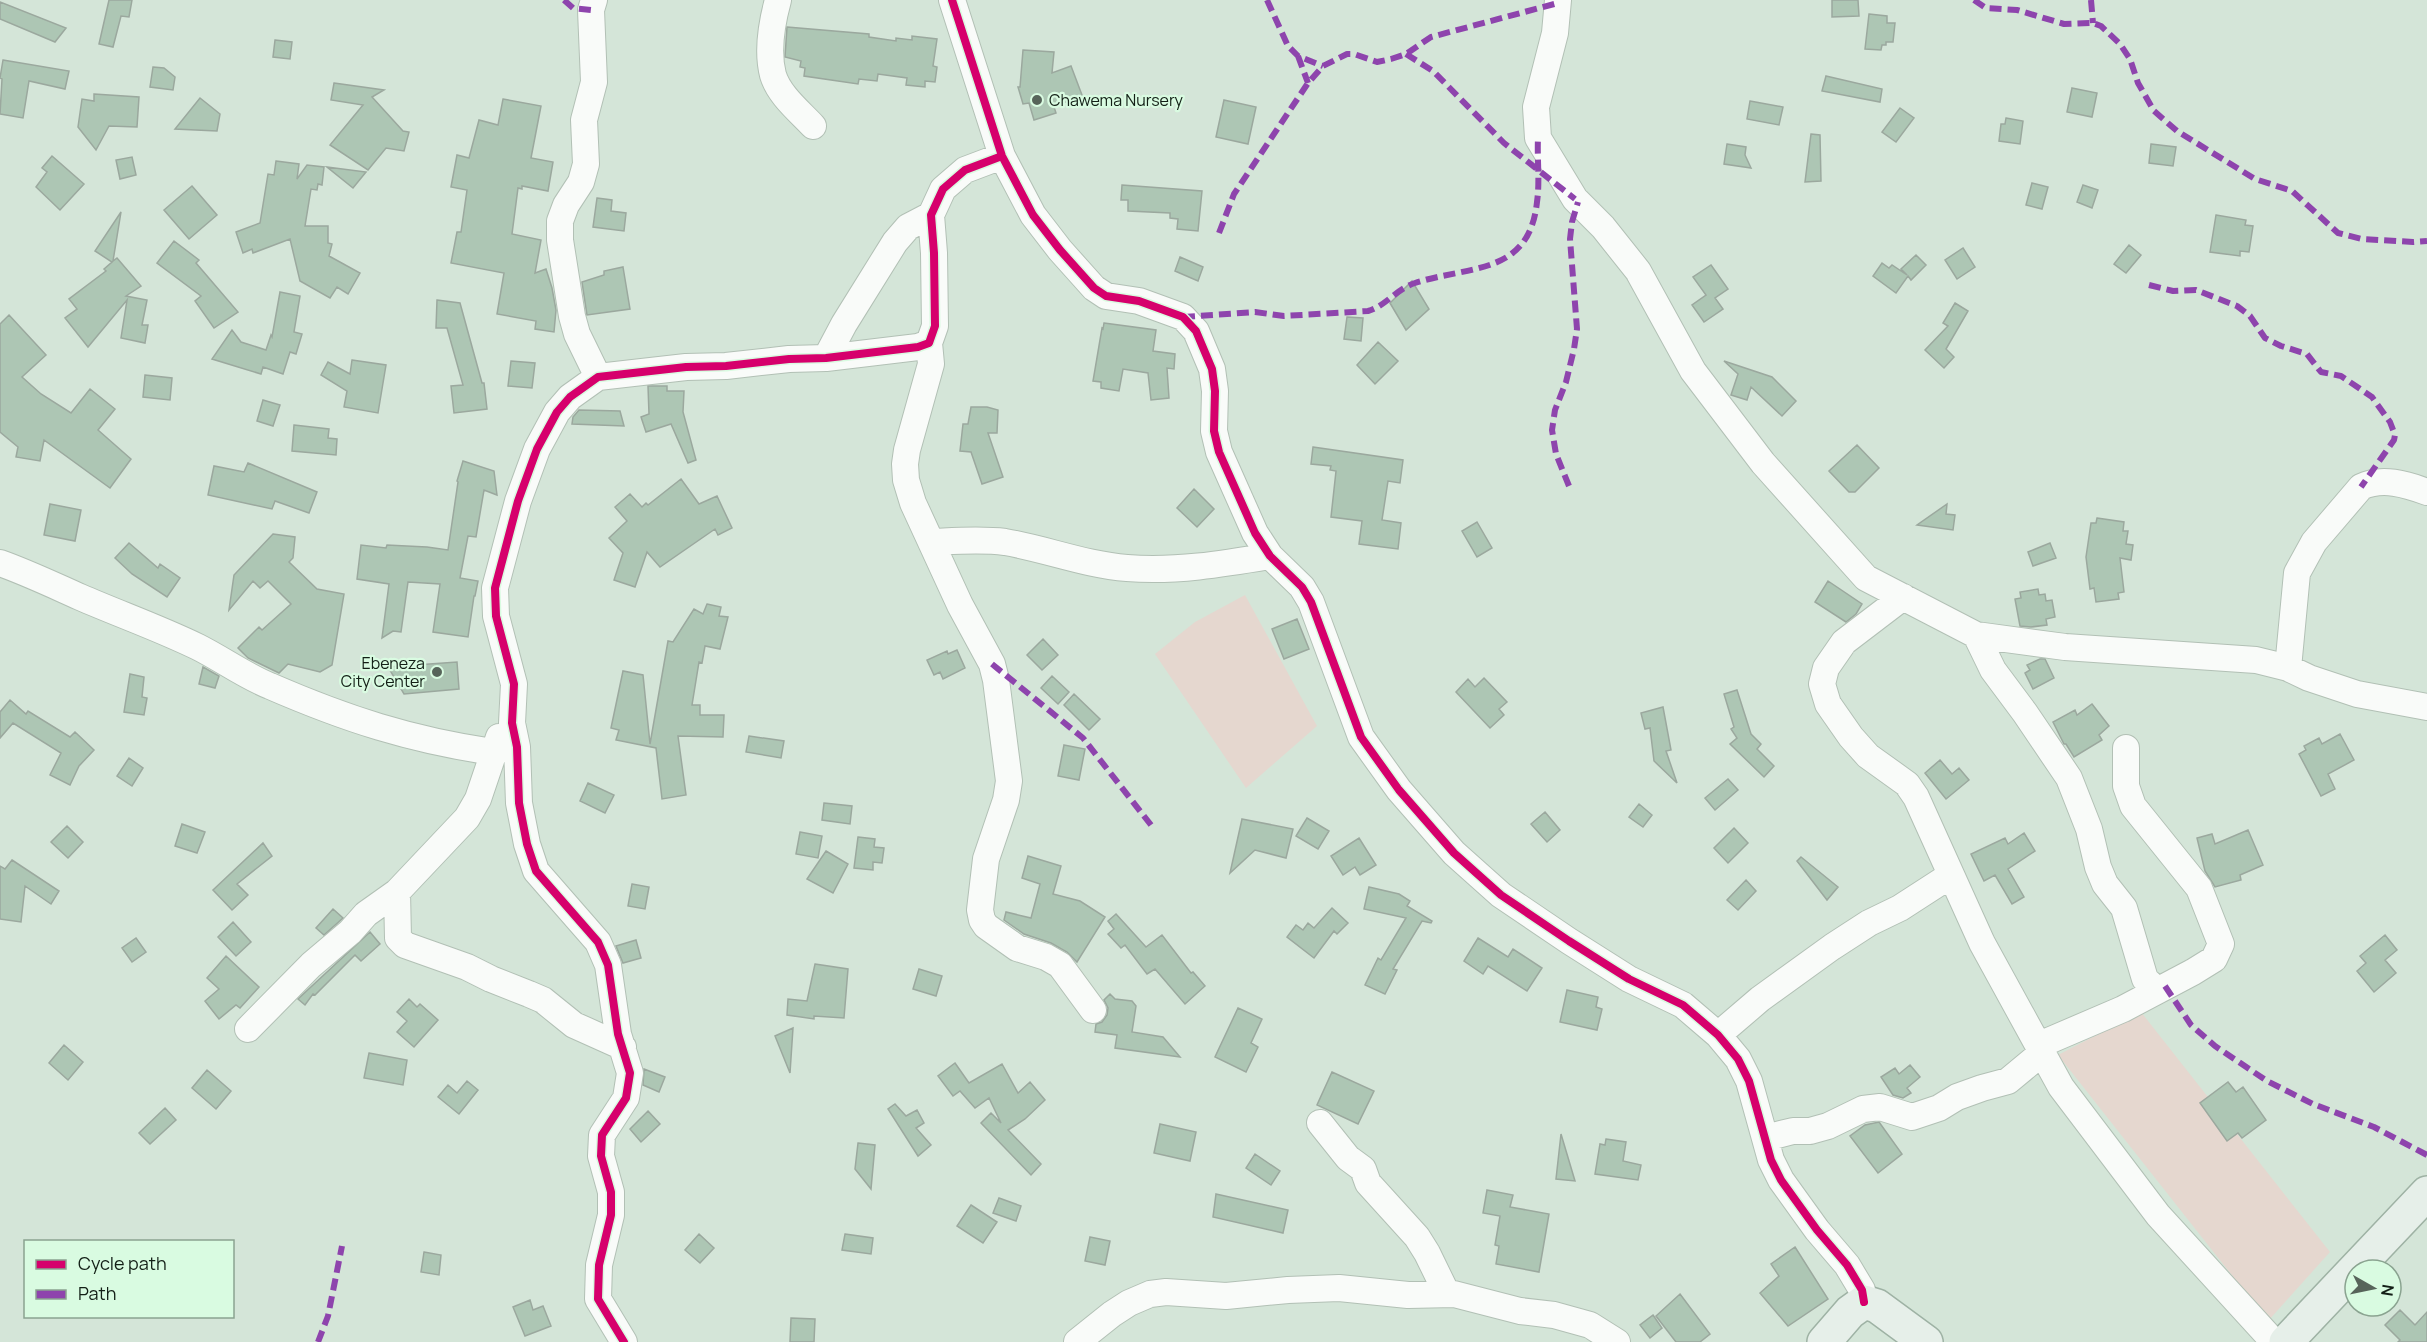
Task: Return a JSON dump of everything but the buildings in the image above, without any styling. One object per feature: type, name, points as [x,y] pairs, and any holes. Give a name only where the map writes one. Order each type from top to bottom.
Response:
[{"type":"main road","points":[[2286,1342],[2427,1193]]},
{"type":"main road","points":[[1824,1342],[1850,1312],[1864,1302],[1877,1306],[1926,1342]]},
{"type":"street","points":[[594,0],[591,10],[594,82],[584,120],[586,164],[581,182],[566,205],[560,221],[566,292],[577,334],[597,377]]},
{"type":"street","points":[[778,0],[771,32],[773,75],[791,103],[813,126]]},
{"type":"street","points":[[952,0],[1002,156],[1034,215],[1060,250],[1094,288],[1106,296],[1139,301],[1183,318],[1196,331],[1212,369],[1215,391],[1214,431],[1219,452],[1255,533],[1270,556],[1302,587],[1311,602],[1361,737],[1399,790],[1454,853],[1501,895],[1629,979],[1683,1005],[1719,1035],[1738,1059],[1749,1081],[1771,1160],[1781,1180],[1858,1281],[1864,1302]]},
{"type":"street","points":[[1558,0],[1555,33],[1536,107],[1538,138],[1550,162],[1575,199],[1603,227],[1638,271],[1693,371],[1763,463],[1866,578],[1976,635],[2065,647],[2256,660],[2288,668],[2309,678],[2357,694],[2427,707]]},
{"type":"street","points":[[624,1342],[598,1299],[599,1265],[610,1215],[611,1192],[601,1156],[602,1135],[626,1098],[630,1073],[618,1034],[608,965],[598,942],[536,871],[527,844],[519,803],[517,747],[512,723],[514,684],[496,616],[495,588],[518,501],[537,449],[564,404],[597,377],[686,367],[826,358],[918,347],[929,343],[933,337],[936,312],[932,215],[943,189],[965,170],[1002,156]]},
{"type":"street","points":[[826,358],[844,324],[895,242],[908,227],[932,215]]},
{"type":"street","points":[[929,343],[931,363],[905,464],[906,480],[913,503],[974,633],[992,664],[1009,781],[1006,800],[987,860],[980,910],[982,920],[986,926],[1017,948],[1046,957],[1060,965],[1093,1010]]},
{"type":"street","points":[[2288,668],[2297,573],[2313,542],[2361,487],[2368,483],[2396,483],[2427,492]]},
{"type":"street","points":[[932,542],[978,540],[1004,542],[1127,568],[1186,567],[1270,556]]},
{"type":"street","points":[[0,563],[40,577],[79,596],[167,632],[220,658],[267,685],[346,717],[440,744],[493,752]]},
{"type":"street","points":[[1903,597],[1844,642],[1826,668],[1822,684],[1828,704],[1851,737],[1868,756],[1907,784],[1916,797],[1964,906],[2006,990],[2061,1087],[2151,1207],[2274,1342]]},
{"type":"street","points":[[1976,635],[1993,670],[2069,778],[2105,884],[2124,908],[2145,979],[2157,990]]},
{"type":"street","points":[[248,1029],[311,965],[350,932],[366,914],[397,892],[467,818],[478,799],[493,752],[512,706]]},
{"type":"street","points":[[1765,1138],[1828,1126],[1863,1109],[1880,1107],[1912,1117],[1939,1108],[1982,1088],[2008,1081],[2041,1049],[2124,1009],[2214,959],[2221,944],[2199,888],[2133,806],[2126,786],[2126,748]]},
{"type":"street","points":[[1719,1035],[1760,999],[1832,947],[1869,923],[1900,908],[1951,875]]},
{"type":"street","points":[[397,892],[398,938],[405,945],[467,967],[491,980],[536,997],[574,1025],[623,1047]]},
{"type":"street","points":[[1320,1123],[1348,1158],[1363,1170],[1368,1183],[1417,1238],[1447,1294]]},
{"type":"street","points":[[1077,1342],[1112,1314],[1150,1294],[1166,1292],[1226,1296],[1340,1288],[1408,1295],[1447,1294],[1520,1311],[1554,1315],[1590,1326],[1617,1342]]},
{"type":"shaded area","points":[[1245,595],[1317,726],[1246,788],[1155,654],[1195,622]]},
{"type":"shaded area","points":[[2141,1012],[2330,1252],[2268,1321],[2058,1055]]},
{"type":"marked path","points":[[564,0],[573,8],[591,10]]},
{"type":"marked path","points":[[1267,0],[1288,46],[1298,56],[1323,66]]},
{"type":"marked path","points":[[1974,0],[1986,8],[2017,10],[2064,24],[2093,23],[2101,26],[2120,44],[2130,59],[2138,83],[2154,111],[2177,131],[2255,179],[2292,191],[2338,233],[2362,239],[2427,241]]},
{"type":"marked path","points":[[2091,0],[2093,23]]},
{"type":"marked path","points":[[1219,233],[1234,194],[1308,83],[1323,66],[1347,54],[1354,54],[1377,62],[1391,59],[1406,54],[1431,37],[1558,3]]},
{"type":"marked path","points":[[1406,54],[1433,71],[1504,143],[1575,199]]},
{"type":"marked path","points":[[1298,56],[1308,83]]},
{"type":"marked path","points":[[1183,317],[1255,312],[1284,316],[1368,311],[1415,283],[1494,264],[1509,255],[1522,243],[1532,226],[1538,194],[1538,138]]},
{"type":"marked path","points":[[1569,486],[1556,454],[1552,430],[1555,410],[1566,382],[1577,329],[1570,239],[1578,202]]},
{"type":"marked path","points":[[2149,285],[2173,291],[2196,290],[2237,306],[2250,316],[2265,338],[2307,354],[2321,372],[2341,376],[2372,397],[2390,422],[2395,435],[2394,440],[2361,487]]},
{"type":"marked path","points":[[992,664],[1083,738],[1151,825]]},
{"type":"marked path","points":[[2165,986],[2191,1025],[2215,1046],[2267,1081],[2313,1104],[2374,1127],[2427,1155]]},
{"type":"marked path","points":[[318,1342],[328,1316],[342,1246]]},
{"type":"cycle path","points":[[952,0],[1002,156],[1033,215],[1094,288],[1106,296],[1139,301],[1183,317],[1196,331],[1212,369],[1215,391],[1214,431],[1219,452],[1255,533],[1270,556],[1302,587],[1311,602],[1361,737],[1399,790],[1454,853],[1501,895],[1629,979],[1683,1005],[1718,1035],[1738,1059],[1749,1081],[1771,1160],[1781,1180],[1817,1230],[1847,1265],[1862,1290],[1864,1302]]},
{"type":"cycle path","points":[[624,1342],[598,1299],[599,1265],[611,1215],[611,1192],[601,1156],[602,1135],[626,1098],[630,1073],[618,1034],[608,965],[598,942],[536,871],[527,844],[519,803],[517,747],[512,723],[514,684],[496,616],[495,588],[518,501],[537,449],[557,412],[570,397],[598,377],[686,367],[826,358],[918,347],[929,343],[935,326],[931,215],[943,189],[965,170],[1002,156]]},
{"type":"place","name":"Chawema Nursery","points":[[1037,100]]},
{"type":"place","name":"Ebeneza City Center","points":[[437,672]]}]
